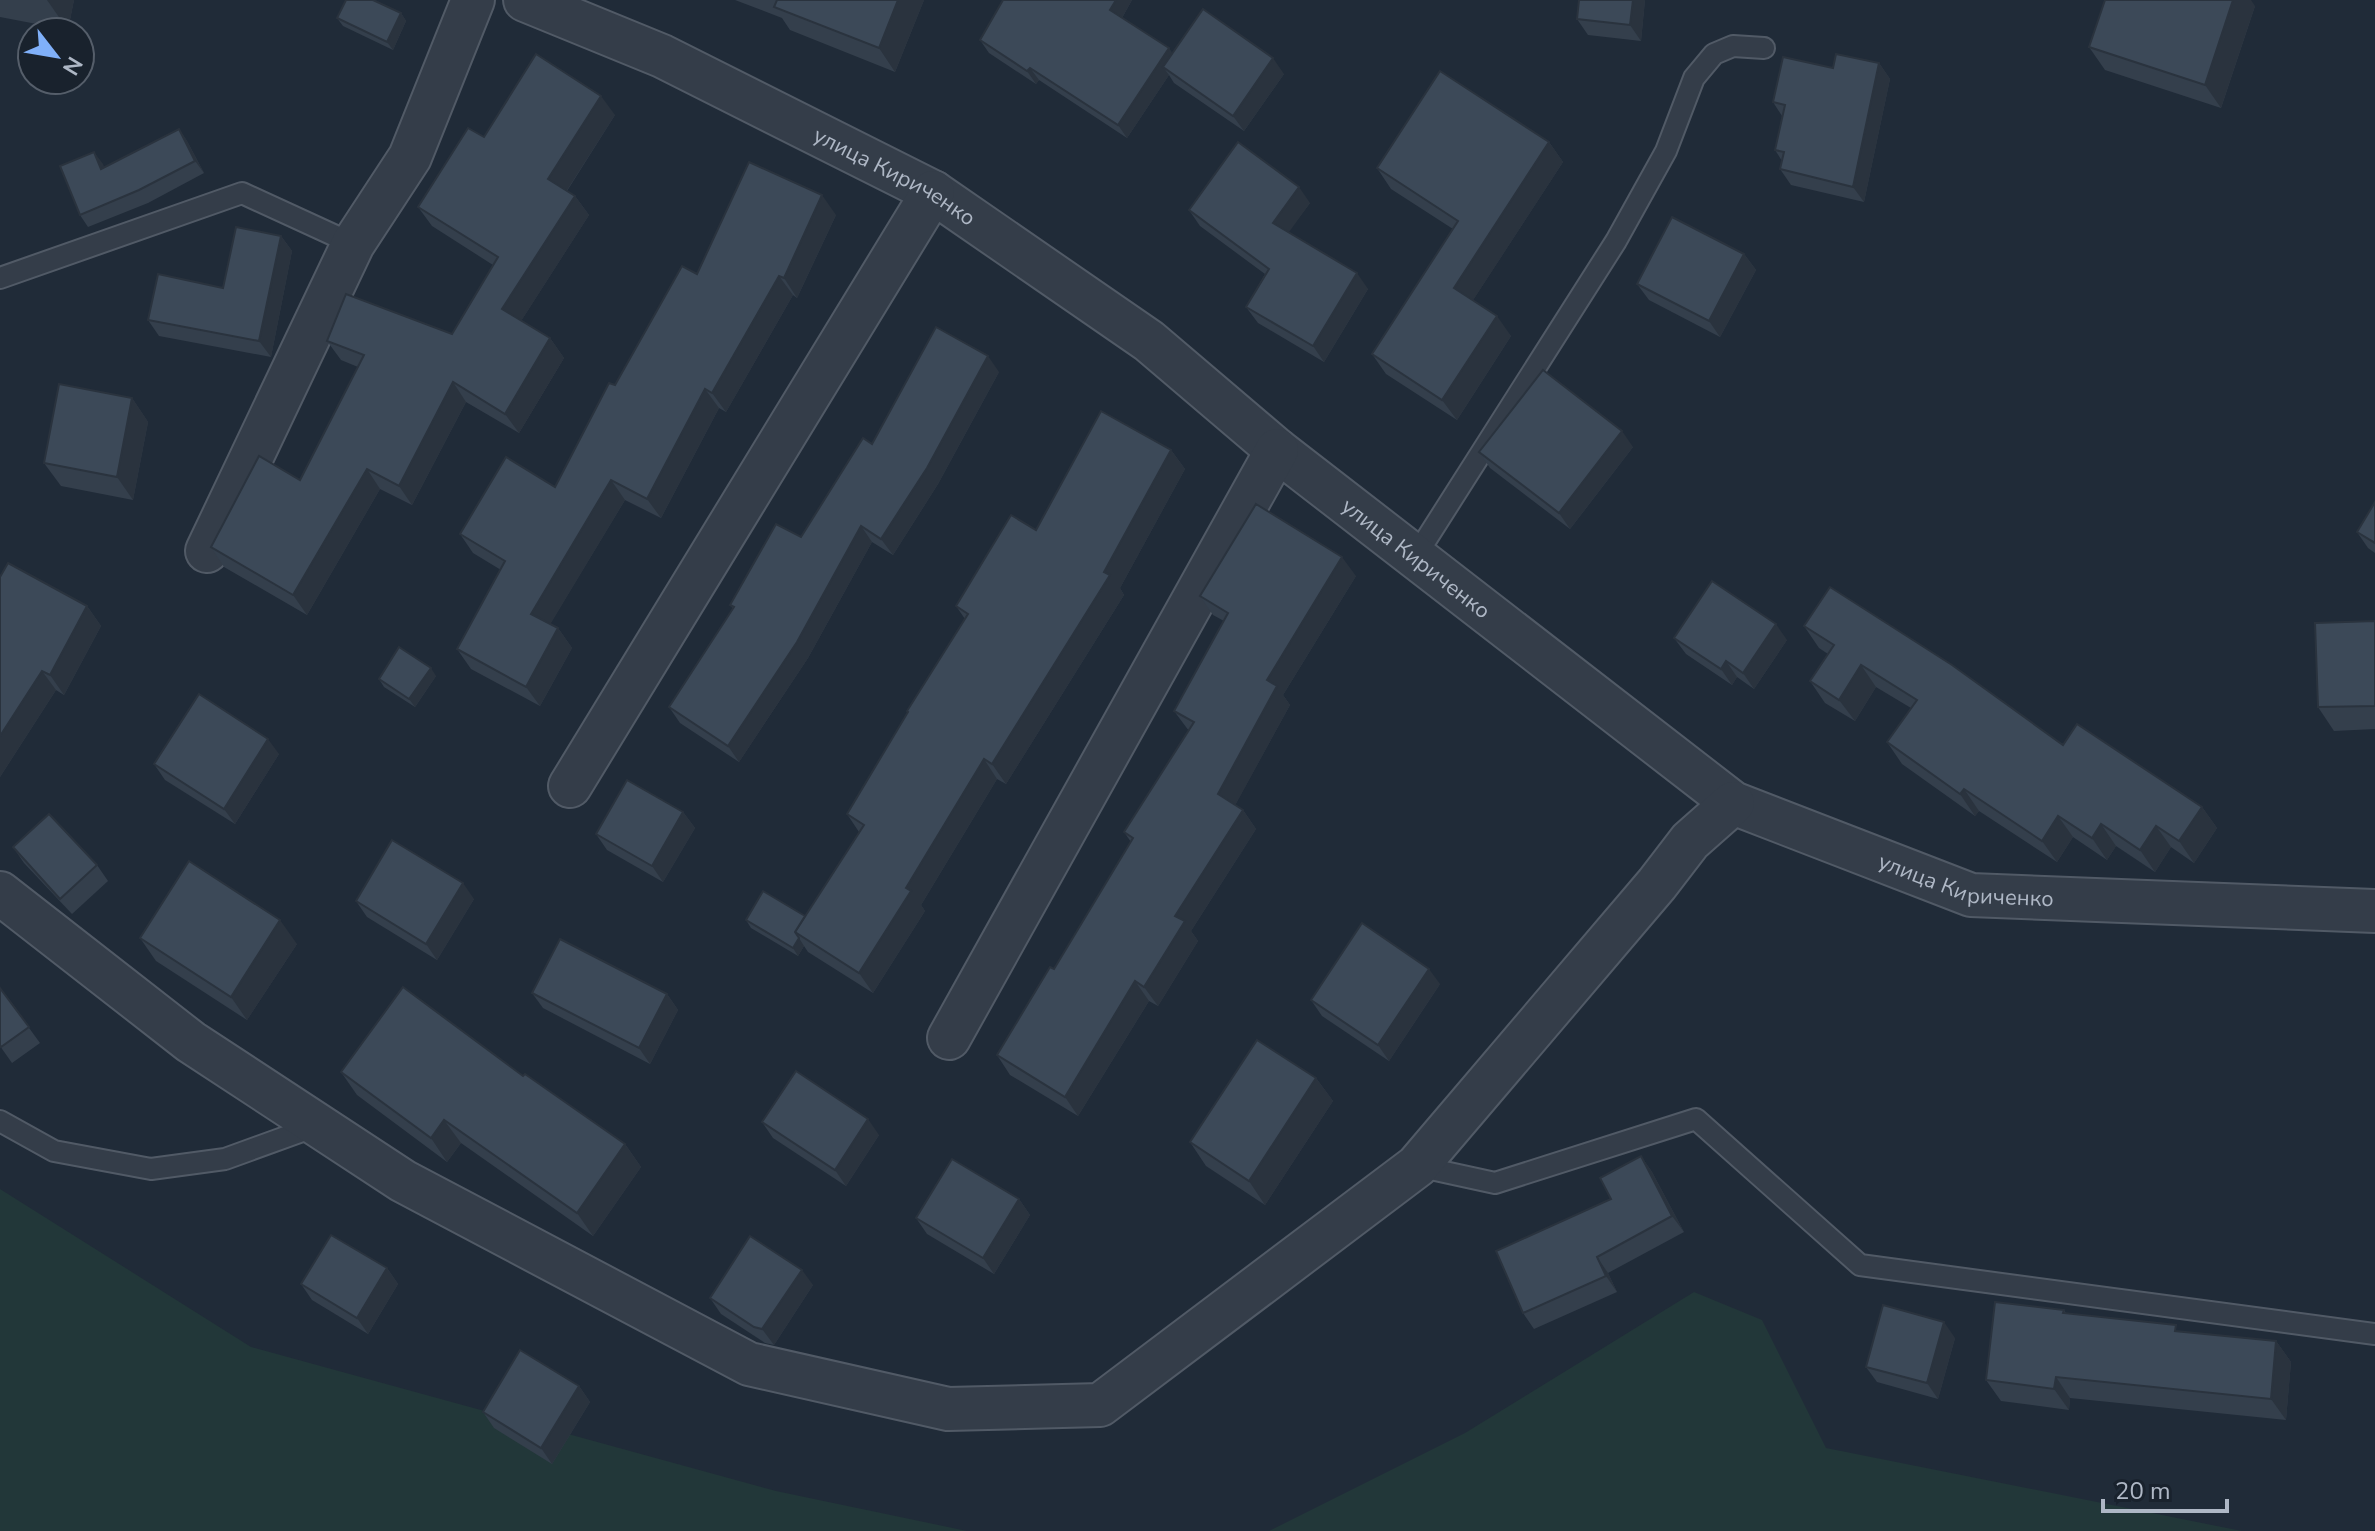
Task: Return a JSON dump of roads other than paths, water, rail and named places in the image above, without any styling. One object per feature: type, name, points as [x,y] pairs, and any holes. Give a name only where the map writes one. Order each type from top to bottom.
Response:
[{"type":"street","points":[[207,551],[353,244],[410,157],[473,0]]},
{"type":"street","name":"улица Кириченко","points":[[525,0],[662,56],[933,192],[1149,341],[1277,450],[1733,803],[1971,895],[2375,911]]},
{"type":"street","points":[[570,786],[933,192]]},
{"type":"street","points":[[949,1038],[1277,450]]},
{"type":"street","points":[[0,893],[191,1042],[403,1181],[749,1364],[948,1409],[1100,1405],[1417,1166],[1690,841],[1733,803]]},
{"type":"lane","points":[[1415,557],[1616,241],[1666,151],[1694,78],[1714,54],[1733,46],[1764,48]]},
{"type":"lane","points":[[0,278],[242,193],[353,244]]},
{"type":"lane","points":[[1417,1166],[1495,1183],[1696,1119],[1860,1265],[2375,1334]]},
{"type":"lane","points":[[0,1121],[54,1151],[151,1169],[225,1159],[319,1125]]}]
